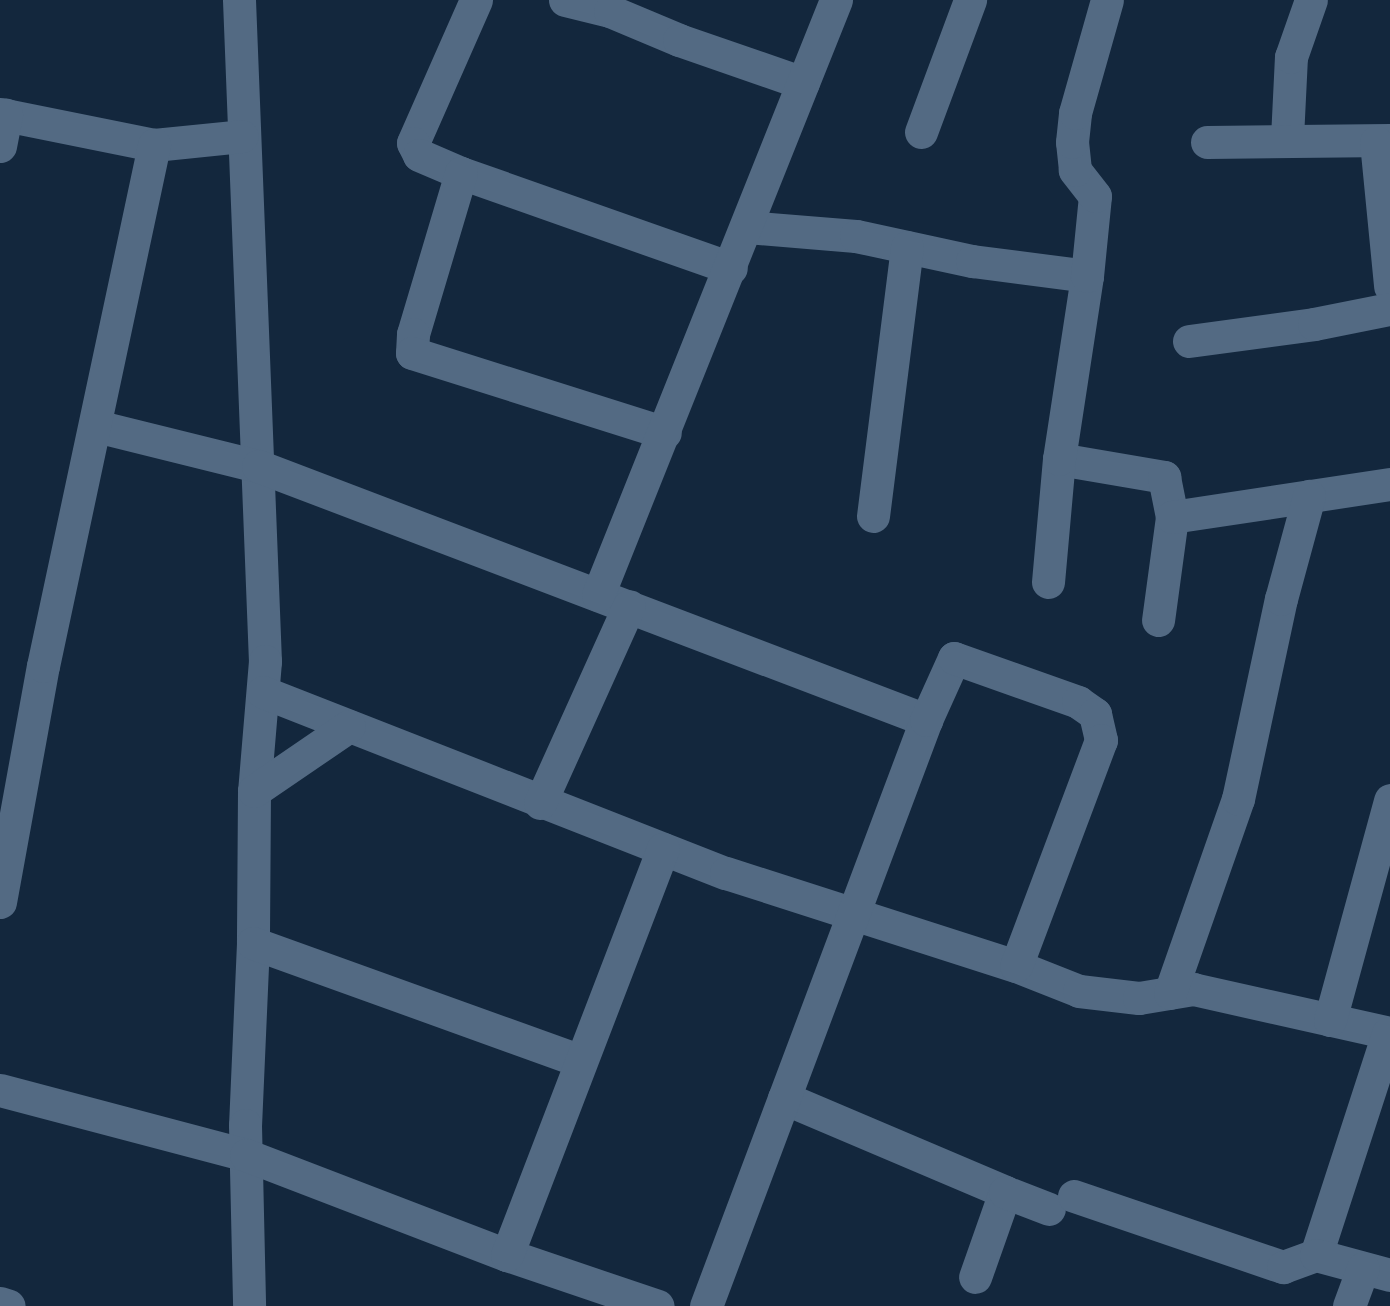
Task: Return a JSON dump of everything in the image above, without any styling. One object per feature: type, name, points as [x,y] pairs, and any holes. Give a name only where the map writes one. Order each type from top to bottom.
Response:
[{"type":"street","points":[[239,0],[242,136],[265,661],[254,791],[253,943],[246,1155],[249,1306]]},
{"type":"street","points":[[476,0],[413,143],[419,155],[461,173],[731,268]]},
{"type":"street","points":[[565,0],[610,11],[679,40],[803,83]]},
{"type":"street","points":[[598,595],[731,268],[836,0]]},
{"type":"street","points":[[921,132],[970,0]]},
{"type":"street","points":[[1048,582],[1059,459],[1087,276],[1095,196],[1075,170],[1072,142],[1075,113],[1107,0]]},
{"type":"street","points":[[1287,138],[1291,57],[1311,0]]},
{"type":"street","points":[[2,125],[154,145],[242,136]]},
{"type":"street","points":[[1207,142],[1287,138],[1383,141],[1390,285]]},
{"type":"street","points":[[0,902],[43,666],[96,426],[154,145]]},
{"type":"street","points":[[461,173],[413,334],[412,353],[665,433]]},
{"type":"street","points":[[747,227],[856,236],[972,261],[1087,276]]},
{"type":"street","points":[[873,516],[907,247]]},
{"type":"street","points":[[1189,341],[1314,324],[1390,309]]},
{"type":"street","points":[[96,426],[258,466],[629,606],[827,686],[926,720]]},
{"type":"street","points":[[1059,459],[1164,477],[1172,517],[1158,620]]},
{"type":"street","points":[[1172,517],[1390,484]]},
{"type":"street","points":[[1170,993],[1238,799],[1281,599],[1309,496]]},
{"type":"street","points":[[540,803],[629,606]]},
{"type":"street","points":[[706,1306],[926,720],[954,658],[1078,702],[1095,714],[1101,740],[1016,966]]},
{"type":"street","points":[[262,692],[540,803],[663,849],[853,915],[1016,966],[1079,991],[1139,998],[1193,989],[1389,1033],[1316,1256]]},
{"type":"street","points":[[254,791],[349,726]]},
{"type":"street","points":[[1330,1020],[1390,800]]},
{"type":"street","points":[[507,1255],[663,849]]},
{"type":"street","points":[[253,943],[580,1061]]},
{"type":"street","points":[[0,1090],[246,1155],[507,1255],[658,1306]]},
{"type":"street","points":[[784,1098],[1005,1192],[1061,1202],[1283,1267],[1316,1256],[1376,1271],[1349,1306]]},
{"type":"street","points":[[975,1277],[1005,1192]]},
{"type":"street","points":[[0,1303],[9,1306]]}]
